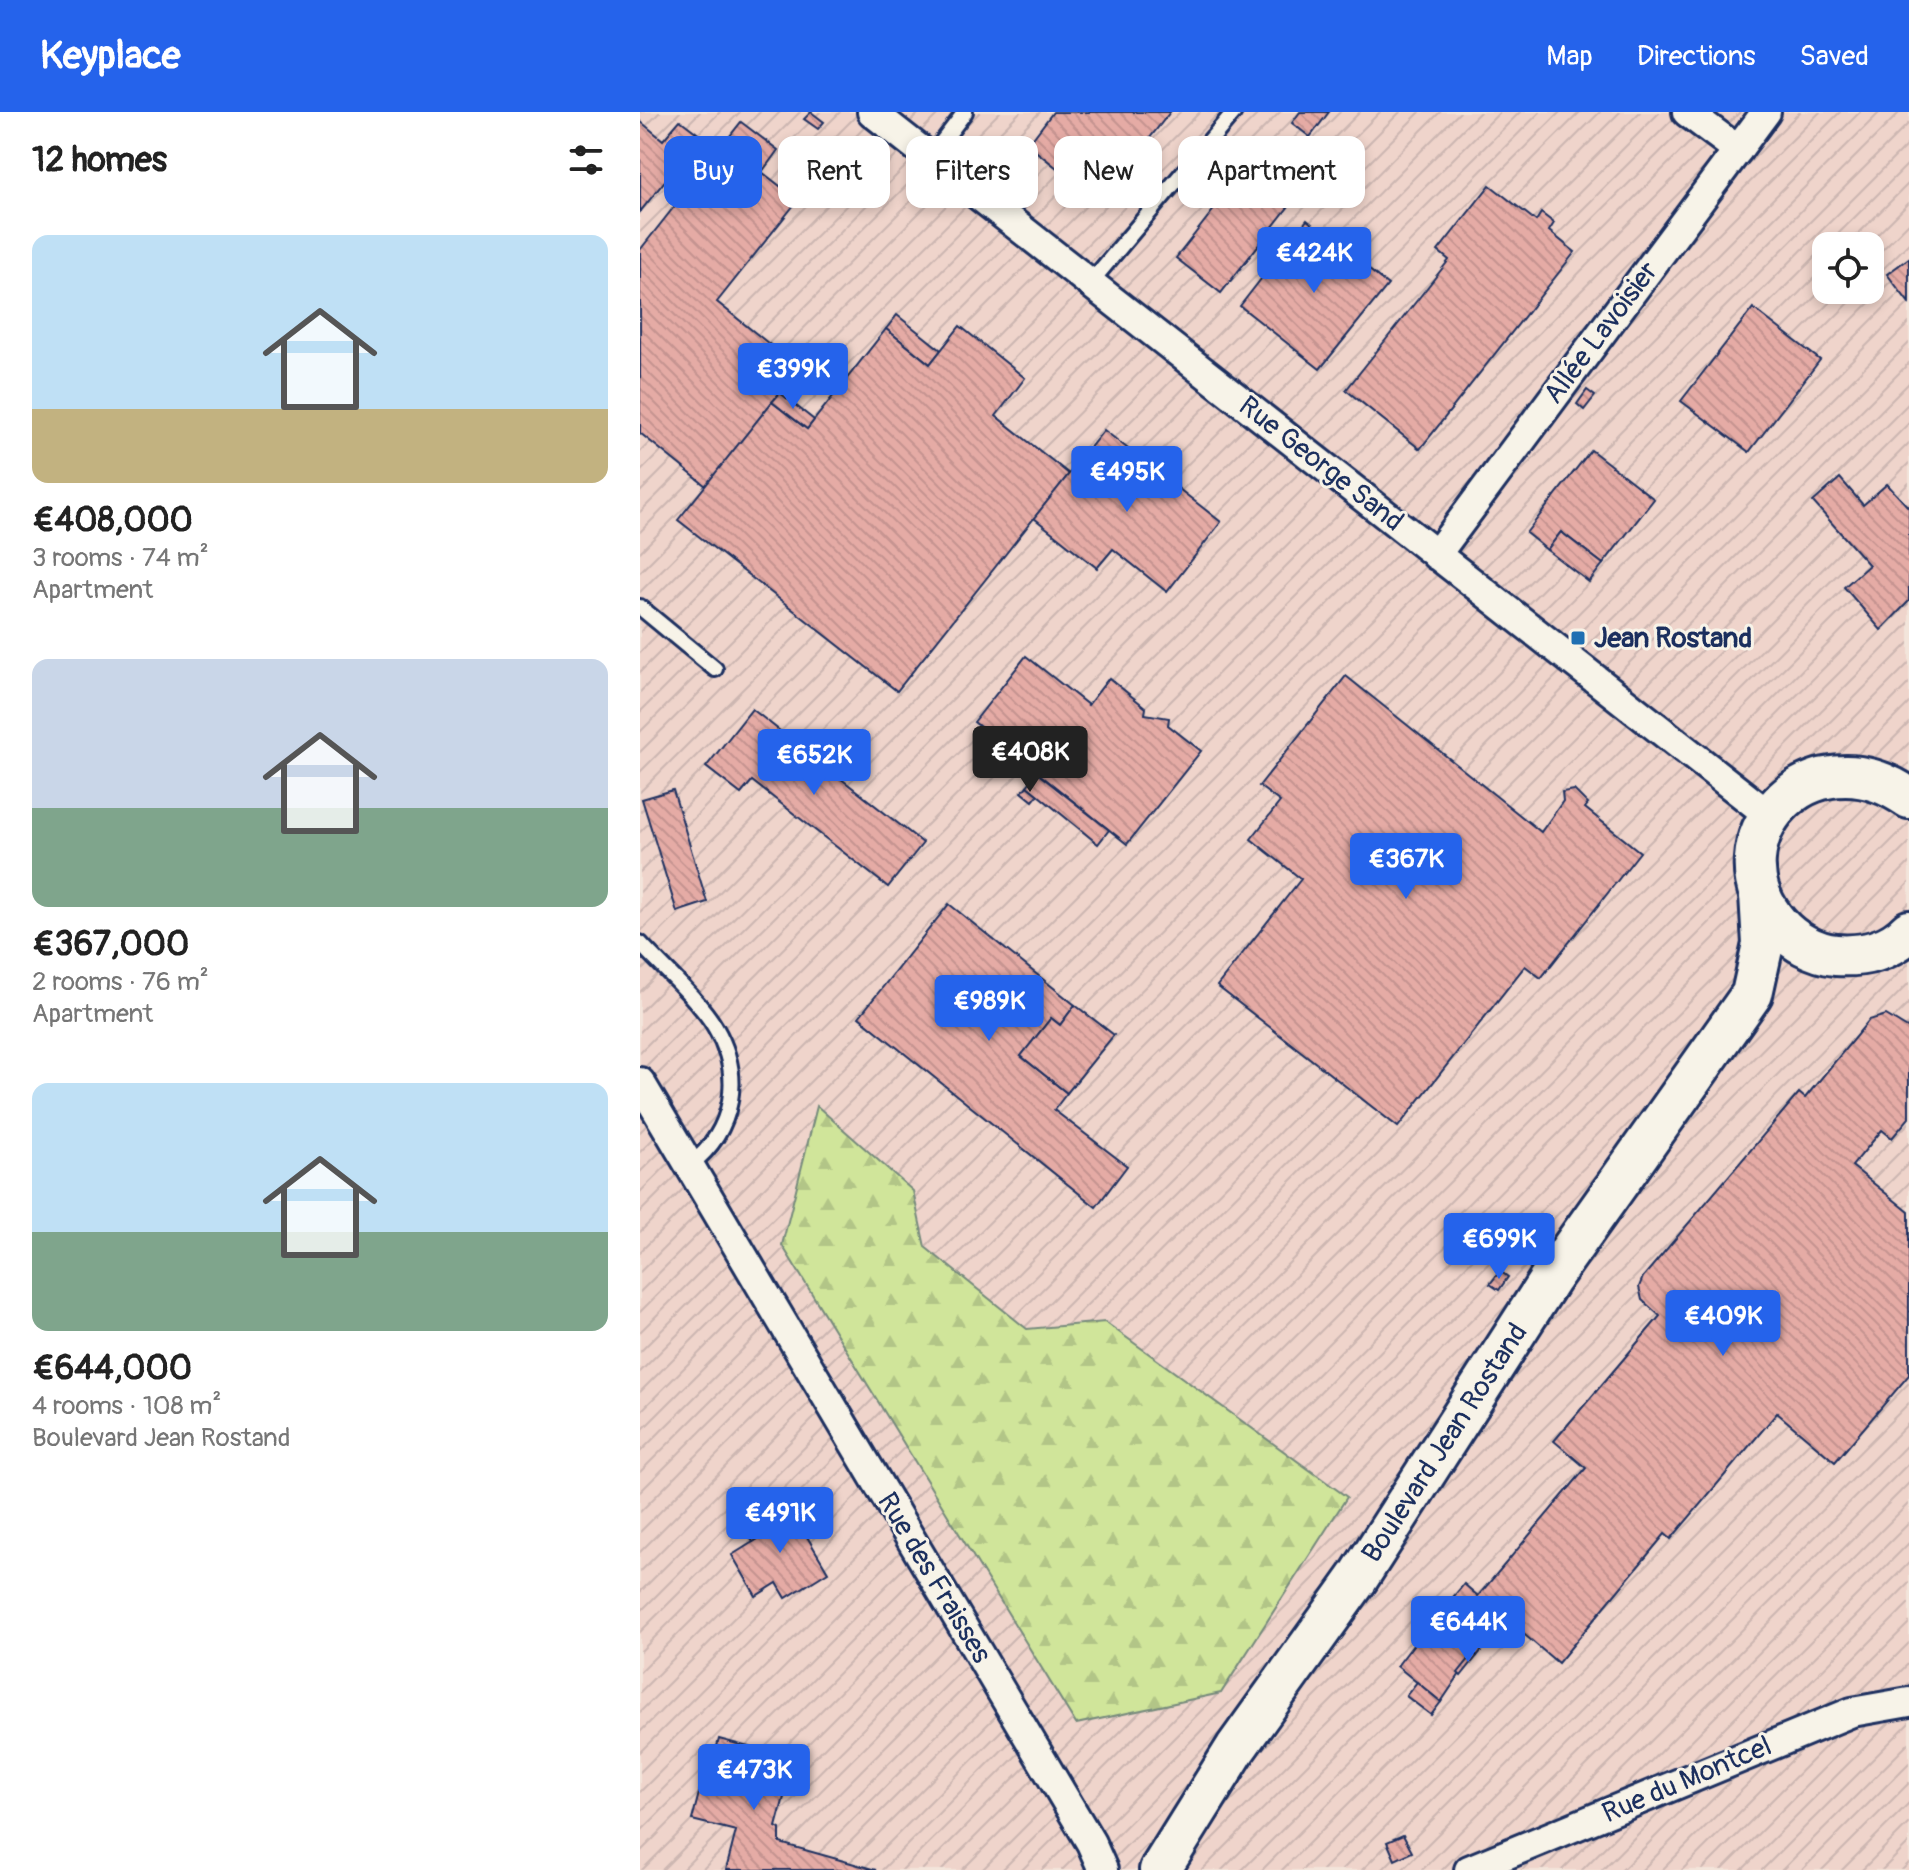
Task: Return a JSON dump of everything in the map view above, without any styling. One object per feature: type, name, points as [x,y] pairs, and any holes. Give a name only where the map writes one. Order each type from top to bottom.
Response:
[{"type":"main road","points":[[1867,776],[1909,759]]},
{"type":"main road","points":[[1752,994],[1763,944],[1756,867],[1759,841],[1770,816],[1788,795],[1812,781],[1839,774],[1867,776],[1890,784],[1909,798]]},
{"type":"main road","points":[[1760,894],[1771,915],[1786,933],[1806,946],[1828,954],[1854,956],[1881,950],[1909,931]]},
{"type":"main road","points":[[1752,994],[1828,954]]},
{"type":"main road","name":"Boulevard Jean Rostand","points":[[1160,1870],[1236,1748],[1358,1578],[1550,1279],[1752,994]]},
{"type":"main road","name":"Boulevard Jean Rostand","points":[[1168,1870],[1264,1755],[1327,1652],[1358,1578]]},
{"type":"street","name":"Rue George Sand","points":[[872,112],[906,139]]},
{"type":"street","points":[[1687,112],[1738,150]]},
{"type":"street","name":"Allée Lavoisier","points":[[1436,555],[1766,112]]},
{"type":"street","name":"Rue George Sand","points":[[994,208],[1770,816]]},
{"type":"street","name":"Rue des Fraisses","points":[[640,1082],[1091,1843],[1103,1870]]},
{"type":"street","name":"Rue du Montcel","points":[[1469,1870],[1852,1712],[1909,1702]]},
{"type":"lane","points":[[947,136],[965,112]]},
{"type":"lane","points":[[1090,283],[1234,112]]},
{"type":"lane","points":[[640,607],[715,669]]},
{"type":"lane","points":[[640,943],[715,1026],[730,1064],[732,1097],[724,1127],[709,1150],[690,1165]]},
{"type":"shaded area","points":[[640,112],[1909,112],[1909,1870],[640,1870]]},
{"type":"green space","points":[[817,1106],[913,1191],[925,1247],[1027,1329],[1105,1322],[1347,1497],[1221,1693],[1076,1724],[782,1245]]},
{"type":"building","points":[[811,112],[824,122],[818,129],[804,119]]},
{"type":"building","points":[[1053,112],[1170,112],[1151,136],[1054,136],[1054,166],[1038,153],[1038,136],[1035,136]]},
{"type":"building","points":[[1300,112],[1329,112],[1311,136],[1292,123]]},
{"type":"building","points":[[680,120],[701,136],[666,136]]},
{"type":"building","points":[[640,121],[663,140],[664,182],[640,212]]},
{"type":"building","points":[[741,122],[760,136],[730,136]]},
{"type":"building","points":[[762,138],[778,150],[762,172]]},
{"type":"building","points":[[762,172],[778,184],[778,208],[792,208],[717,302],[799,368],[706,486],[640,433],[640,250],[673,208],[762,208]]},
{"type":"building","points":[[1490,185],[1536,221],[1541,213],[1554,223],[1549,231],[1575,252],[1420,449],[1346,390],[1449,260],[1438,251]]},
{"type":"building","points":[[1215,208],[1288,208],[1221,293],[1176,258]]},
{"type":"building","points":[[1307,220],[1388,285],[1320,369],[1240,306]]},
{"type":"building","points":[[1909,258],[1909,303],[1887,274]]},
{"type":"building","points":[[1753,308],[1820,360],[1749,452],[1681,401]]},
{"type":"building","points":[[897,315],[941,350],[930,364],[886,329]]},
{"type":"building","points":[[960,326],[1025,378],[996,416],[1069,474],[897,691],[678,520],[772,402],[807,429],[886,329],[930,364]]},
{"type":"building","points":[[1587,390],[1595,396],[1584,410],[1577,404]]},
{"type":"building","points":[[780,393],[814,420],[807,429],[772,402]]},
{"type":"building","points":[[1104,430],[1221,522],[1167,592],[1113,549],[1097,568],[1034,518]]},
{"type":"building","points":[[1591,450],[1654,499],[1603,564],[1561,532],[1547,550],[1526,533]]},
{"type":"building","points":[[1840,478],[1863,505],[1887,484],[1909,508],[1909,601],[1881,630],[1844,587],[1869,565],[1813,502]]},
{"type":"building","points":[[1561,532],[1603,564],[1589,582],[1547,550]]},
{"type":"building","points":[[1026,656],[1088,705],[1109,678],[1146,708],[1145,714],[1169,718],[1168,725],[1201,751],[1127,844],[974,722]]},
{"type":"building","points":[[1346,676],[1541,832],[1563,801],[1562,792],[1574,790],[1588,804],[1585,808],[1640,852],[1541,978],[1525,966],[1398,1127],[1217,986],[1301,879],[1251,839],[1280,802],[1259,786]]},
{"type":"building","points":[[752,709],[923,843],[888,887],[752,781],[741,794],[706,767]]},
{"type":"building","points":[[1037,773],[1109,830],[1098,844],[1027,786]]},
{"type":"building","points":[[1027,786],[1038,795],[1033,801],[1022,792]]},
{"type":"building","points":[[673,790],[707,902],[677,912],[642,799]]},
{"type":"building","points":[[949,904],[1075,1005],[1060,1025],[1051,1018],[1021,1056],[1067,1093],[1054,1110],[1127,1166],[1096,1207],[859,1017]]},
{"type":"building","points":[[1075,1005],[1114,1035],[1067,1093],[1021,1056],[1051,1018],[1060,1025]]},
{"type":"building","points":[[1886,1015],[1909,1029],[1909,1118],[1892,1138],[1882,1130],[1852,1166],[1909,1212],[1909,1375],[1835,1462],[1777,1413],[1671,1539],[1665,1534],[1558,1663],[1507,1620],[1477,1656],[1474,1653],[1441,1702],[1397,1666],[1417,1640],[1421,1644],[1438,1623],[1434,1620],[1464,1584],[1478,1596],[1586,1468],[1554,1441],[1660,1316],[1642,1300],[1639,1287],[1643,1277],[1799,1093],[1805,1098],[1869,1020]]},
{"type":"building","points":[[1500,1271],[1508,1277],[1499,1290],[1490,1284]]},
{"type":"building","points":[[787,1503],[828,1572],[786,1598],[777,1583],[756,1596],[732,1555],[761,1537],[753,1524]]},
{"type":"building","points":[[800,1507],[808,1519],[800,1524],[792,1512]]},
{"type":"building","points":[[753,1524],[761,1537],[753,1542],[745,1529]]},
{"type":"building","points":[[1434,1620],[1438,1623],[1421,1644],[1417,1640]]},
{"type":"building","points":[[1474,1653],[1477,1656],[1461,1676],[1458,1673]]},
{"type":"building","points":[[1417,1682],[1441,1702],[1431,1715],[1406,1696]]},
{"type":"building","points":[[719,1739],[778,1755],[774,1771],[790,1775],[776,1827],[780,1829],[780,1843],[876,1870],[726,1870],[736,1831],[692,1820],[704,1774],[709,1776]]},
{"type":"building","points":[[1403,1835],[1412,1852],[1395,1860],[1387,1842]]},
{"type":"place","name":"Jean Rostand","points":[[1578,638]]}]
